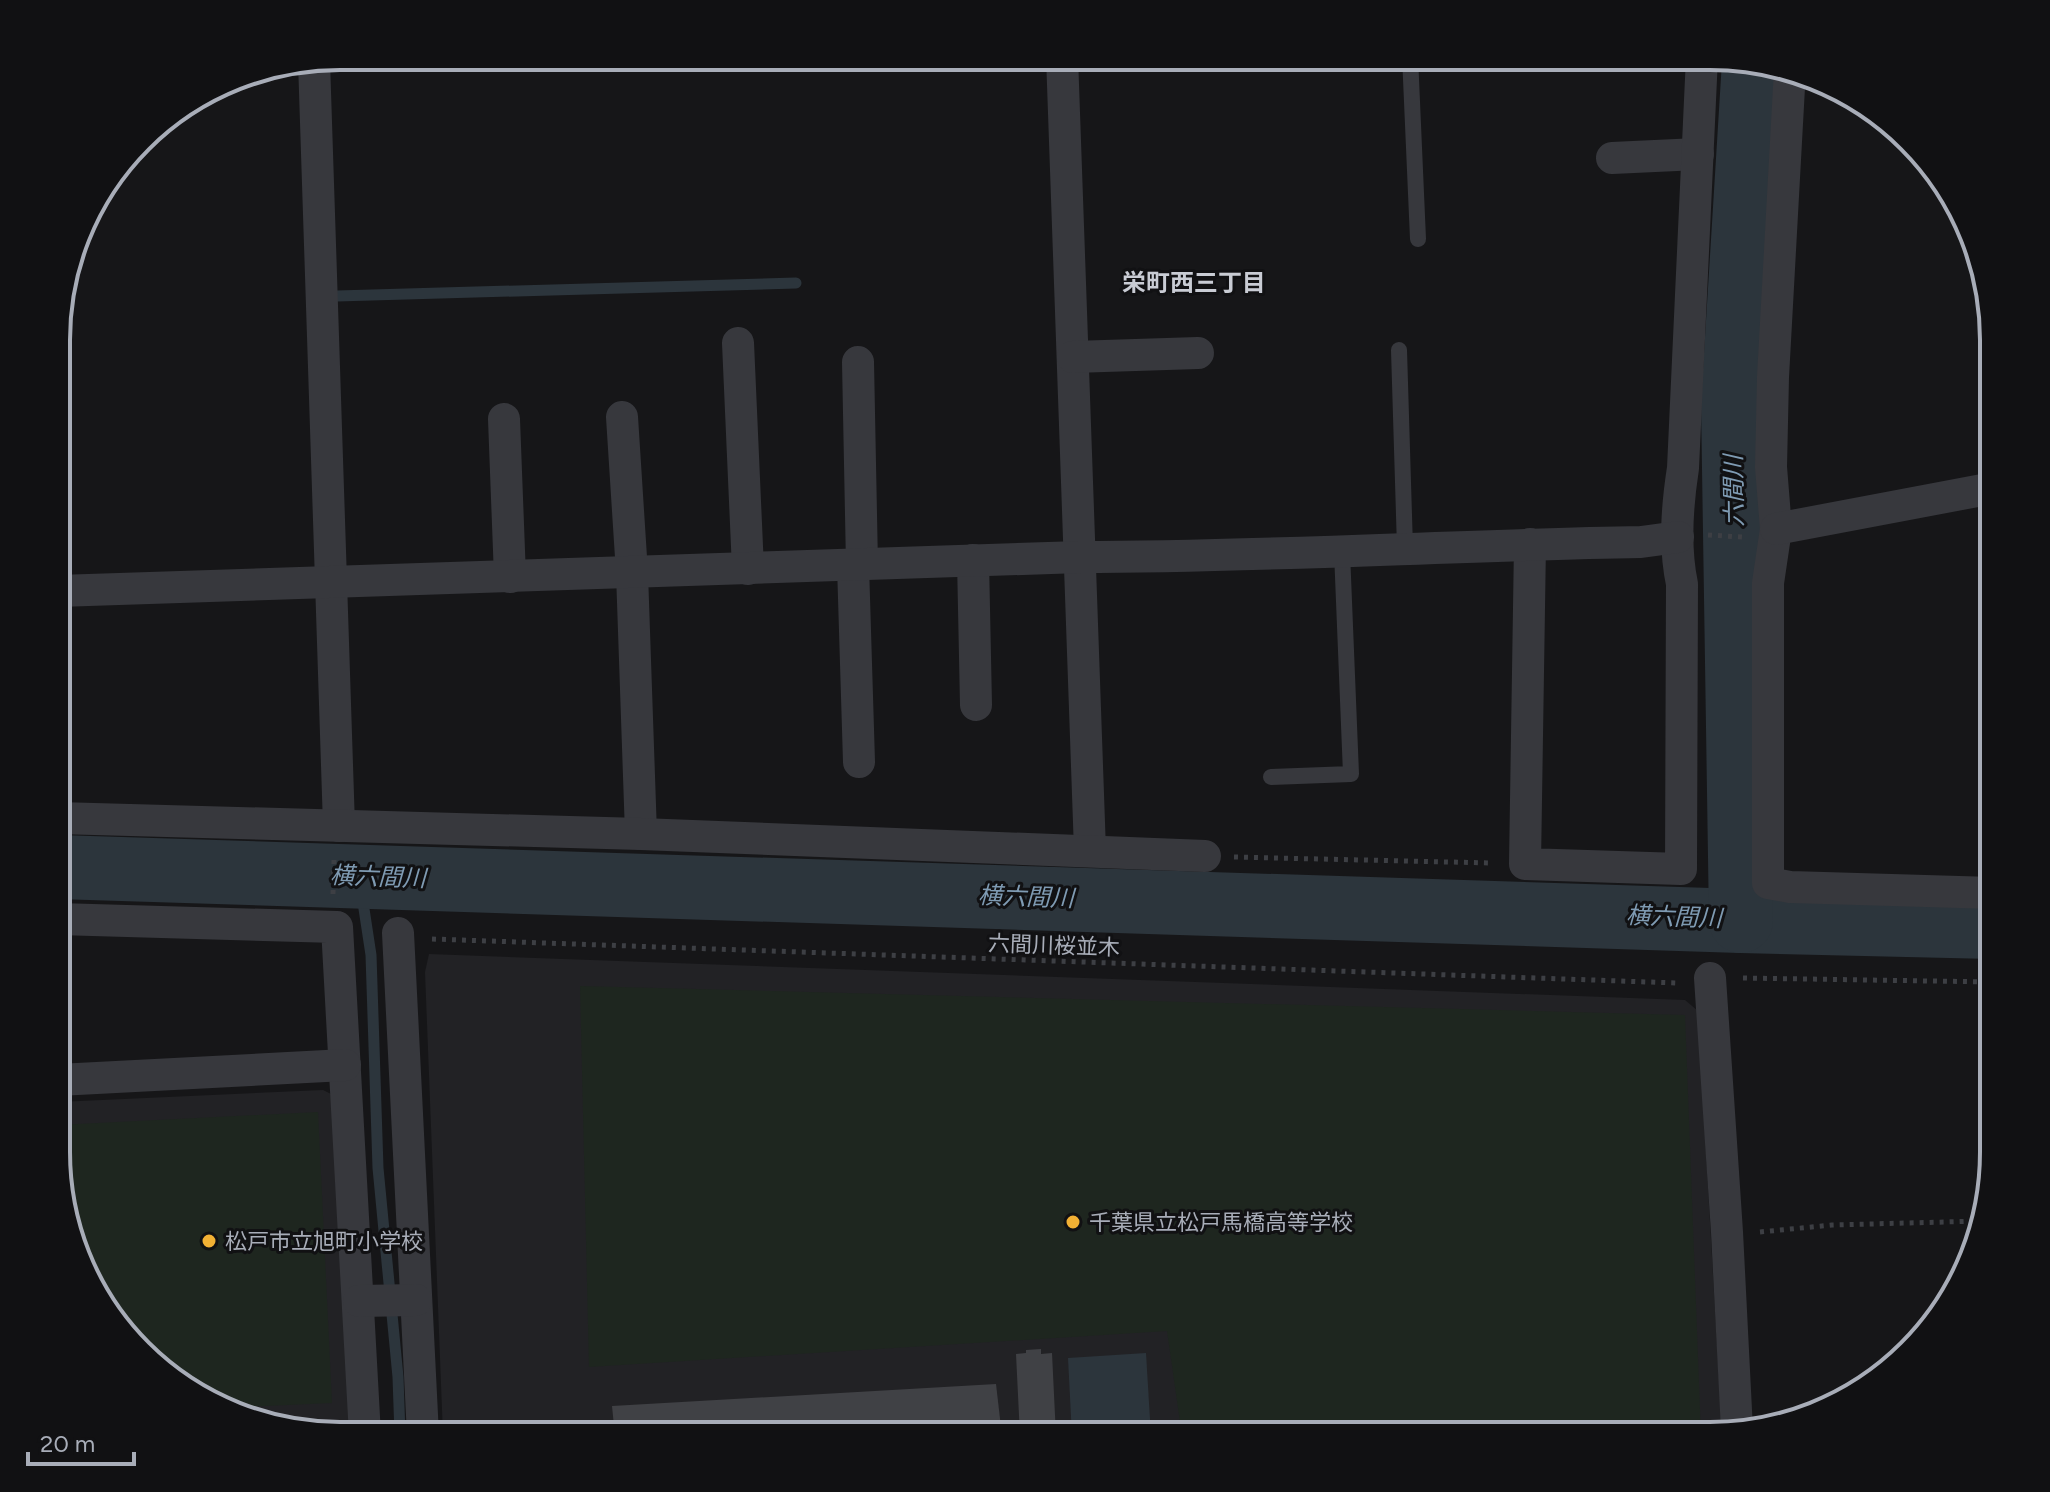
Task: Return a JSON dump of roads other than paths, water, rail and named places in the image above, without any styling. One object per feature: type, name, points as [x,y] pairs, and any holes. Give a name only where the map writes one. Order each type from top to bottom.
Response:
[{"type":"street","points":[[314,71],[341,802],[338,826]]},
{"type":"street","points":[[1063,71],[1090,851]]},
{"type":"street","points":[[1692,536],[1679,495],[1683,468],[1701,71]]},
{"type":"street","points":[[1789,82],[1771,467],[1762,533],[1768,583],[1768,883],[1790,887],[1979,893]]},
{"type":"street","points":[[1612,158],[1698,154]]},
{"type":"street","points":[[738,343],[748,569]]},
{"type":"street","points":[[1073,357],[1198,353]]},
{"type":"street","points":[[858,362],[859,762]]},
{"type":"street","points":[[622,417],[632,573],[641,834]]},
{"type":"street","points":[[504,419],[510,577]]},
{"type":"street","points":[[1762,533],[1979,491]]},
{"type":"street","points":[[70,591],[973,560],[1215,557],[1641,542],[1692,536]]},
{"type":"street","points":[[1530,544],[1525,864],[1681,869],[1682,584],[1676,557],[1692,536]]},
{"type":"street","points":[[973,560],[976,705]]},
{"type":"street","points":[[71,818],[641,834],[1205,856]]},
{"type":"street","points":[[71,919],[337,927],[364,1421]]},
{"type":"street","points":[[398,933],[422,1421]]},
{"type":"street","points":[[1710,981],[1737,1420]]},
{"type":"street","points":[[71,1079],[345,1065]]},
{"type":"street","points":[[359,1301],[416,1300]]},
{"type":"lane","points":[[1411,71],[1418,239]]},
{"type":"lane","points":[[1399,350],[1405,548]]},
{"type":"lane","points":[[1271,777],[1351,774],[1342,552]]},
{"type":"waterway","name":"六間川","points":[[1741,921],[1733,403],[1753,74]]},
{"type":"waterway","points":[[337,296],[796,283]]},
{"type":"waterway","name":"横六間川","points":[[71,867],[1979,927]]},
{"type":"waterway","points":[[359,876],[371,955],[378,1168],[400,1421]]},
{"type":"place","name":"千葉県立松戸馬橋高等学校","points":[[1073,1222]]},
{"type":"place","name":"松戸市立旭町小学校","points":[[209,1241]]},
{"type":"district","name":"栄町西三丁目","points":[[1194,283]]}]
